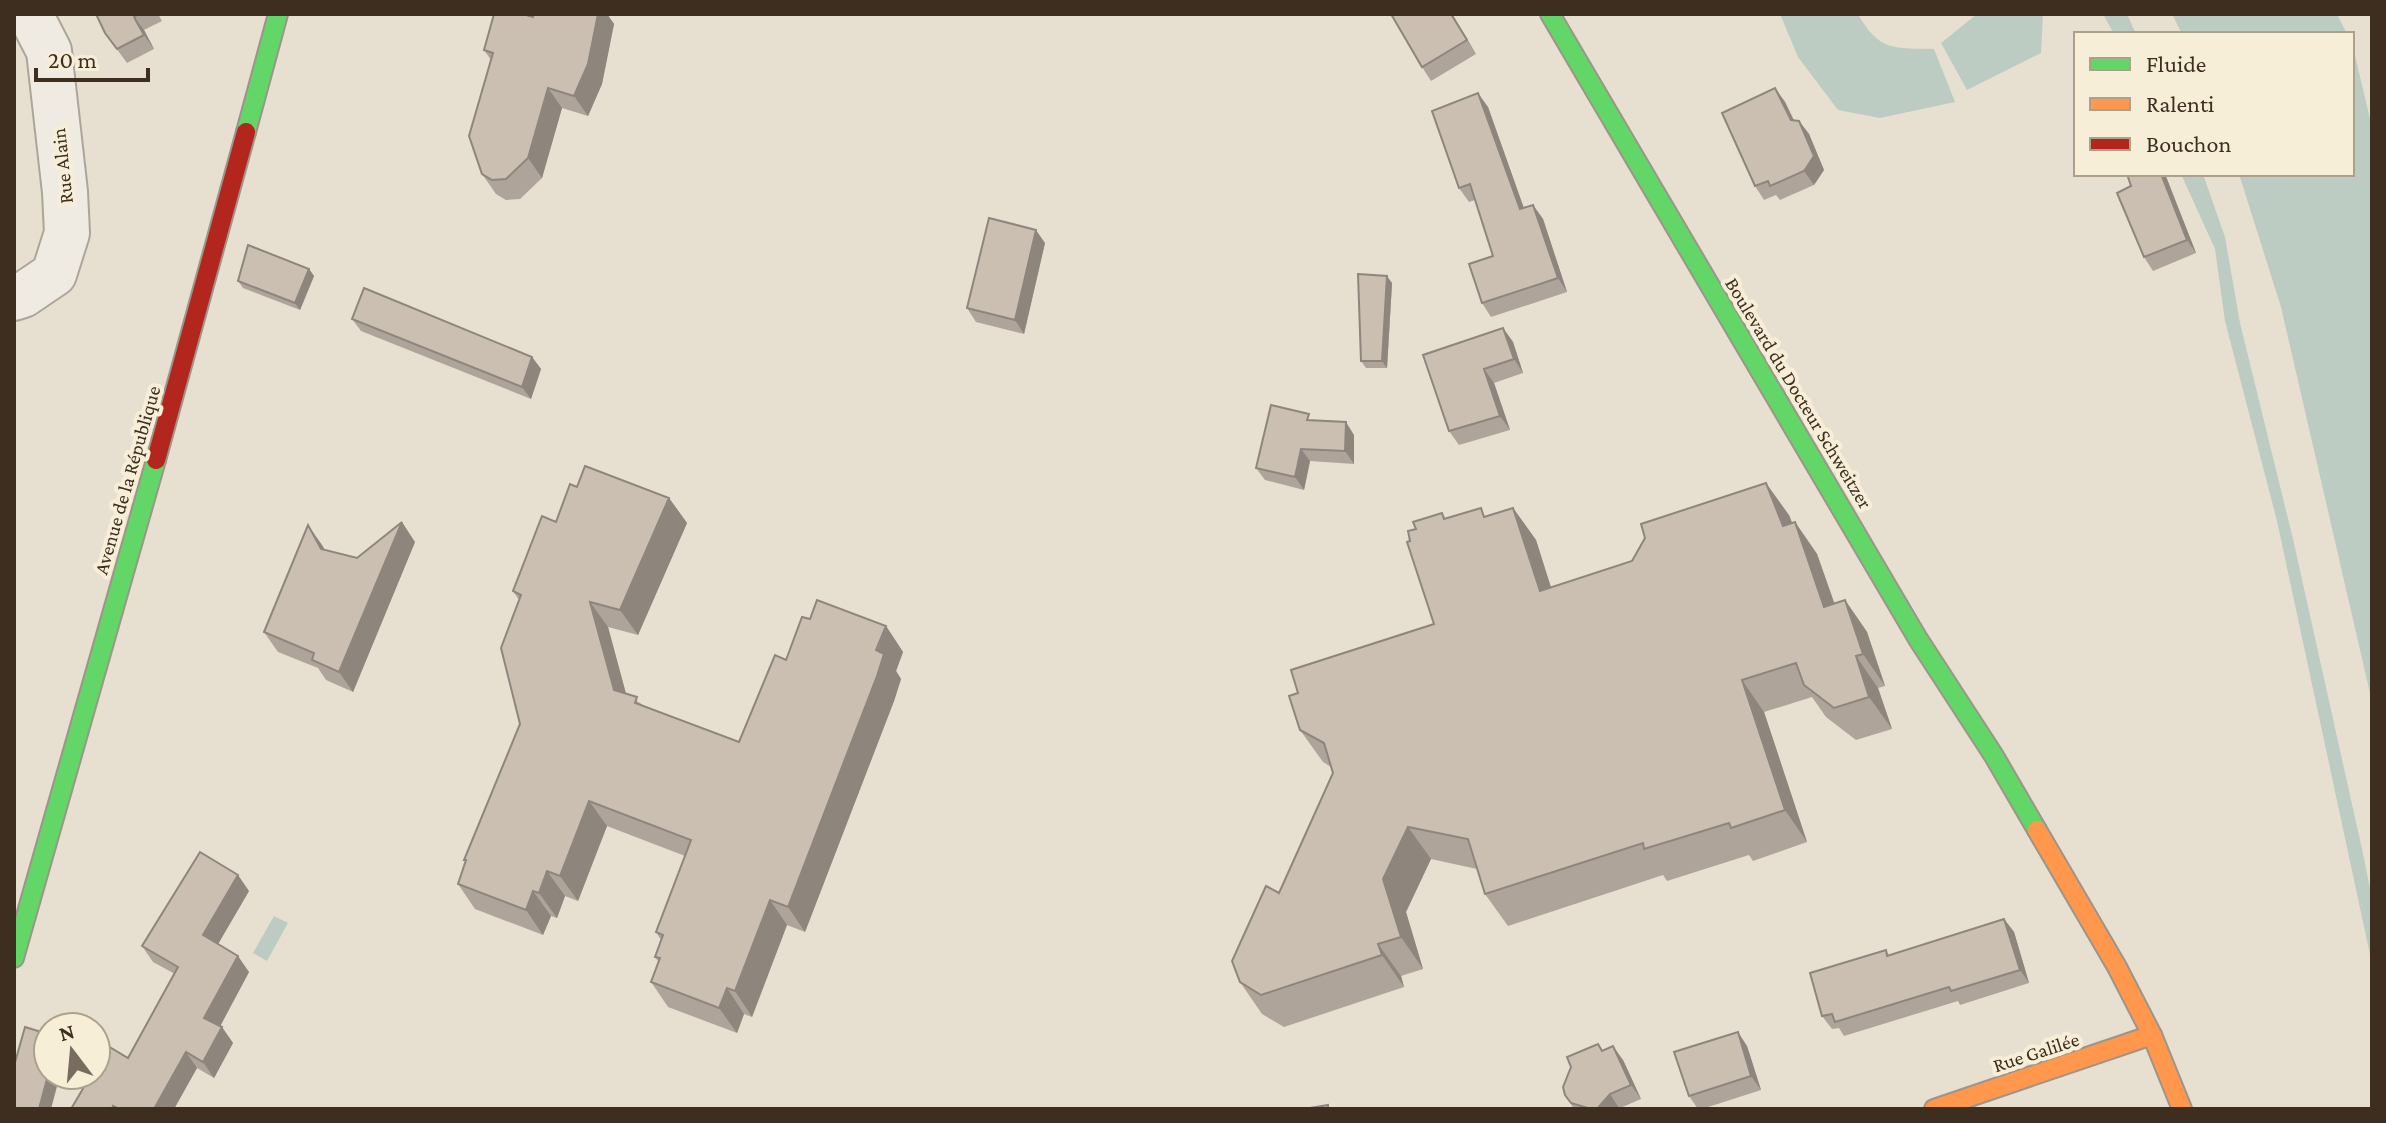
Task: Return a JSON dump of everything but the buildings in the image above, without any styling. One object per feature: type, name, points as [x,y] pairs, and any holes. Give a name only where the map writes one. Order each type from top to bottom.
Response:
[{"type":"street","name":"Rue Alain","points":[[14,298],[54,274],[67,233],[49,51],[30,14]]},
{"type":"street","name":"Avenue de la République","points":[[14,958],[195,324],[278,14]]},
{"type":"street","name":"Boulevard du Docteur Schweitzer","points":[[1550,14],[1918,639],[2015,793],[2117,967],[2152,1035],[2182,1109]]},
{"type":"street","name":"Rue Galilée","points":[[1947,1107],[2152,1035]]},
{"type":"shaded area","points":[[1780,14],[1858,14],[1881,42],[1898,48],[1934,49],[1955,102],[1880,118],[1838,110],[1798,57]]},
{"type":"shaded area","points":[[1977,14],[2043,14],[2041,53],[1967,90],[1941,43]]},
{"type":"shaded area","points":[[2103,14],[2127,14],[2135,32],[2113,32]]},
{"type":"shaded area","points":[[2172,14],[2337,14],[2346,32],[2181,32]]},
{"type":"shaded area","points":[[2354,51],[2372,127],[2372,702],[2281,307],[2240,176],[2354,176]]},
{"type":"shaded area","points":[[2182,176],[2204,176],[2225,237],[2240,323],[2293,539],[2372,898],[2372,964],[2277,521],[2225,321],[2215,249]]},
{"type":"shaded area","points":[[274,916],[288,923],[267,961],[253,953]]},
{"type":"traffic: fast","points":[[246,132],[278,14]]},
{"type":"traffic: fast","points":[[1550,14],[1918,639],[1994,756],[2037,830]]},
{"type":"traffic: fast","points":[[14,958],[156,460]]},
{"type":"traffic: slow","points":[[2037,830],[2117,967],[2152,1035],[2182,1109]]},
{"type":"traffic: slow","points":[[1934,1109],[2152,1035]]},
{"type":"traffic: jam","points":[[156,460],[246,132]]}]
